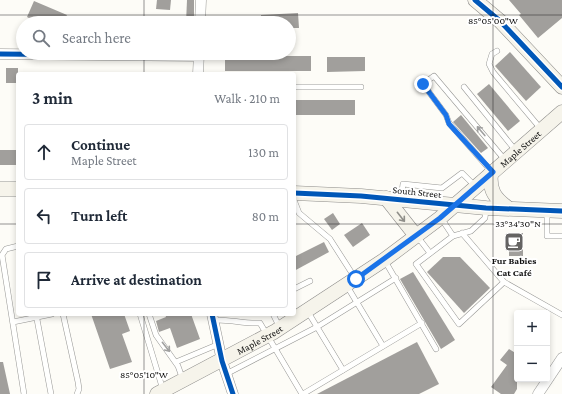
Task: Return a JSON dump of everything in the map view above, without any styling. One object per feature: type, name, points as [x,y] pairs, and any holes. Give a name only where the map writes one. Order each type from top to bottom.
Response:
[{"type":"main road","points":[[476,0],[500,21],[562,87]]},
{"type":"main road","name":"Maple Street","points":[[160,392],[183,381],[224,368],[268,336],[384,260],[440,218],[561,115]]},
{"type":"main road","points":[[492,173],[490,181],[493,194],[508,208]]},
{"type":"main road","points":[[0,189],[16,189]]},
{"type":"main road","name":"South Street","points":[[296,193],[386,198],[486,208],[562,211]]},
{"type":"main road","points":[[386,198],[416,236]]},
{"type":"street","points":[[200,16],[201,0]]},
{"type":"street","points":[[0,54],[16,54]]},
{"type":"street","points":[[198,72],[199,60]]},
{"type":"street","points":[[213,317],[224,368],[232,394]]},
{"type":"street","points":[[538,394],[562,358]]},
{"type":"lane","points":[[497,52],[492,54],[489,64],[493,72],[542,130]]},
{"type":"lane","points":[[492,173],[449,124],[446,115],[423,84],[434,76],[506,161]]},
{"type":"lane","points":[[296,87],[361,86]]},
{"type":"lane","points":[[464,87],[517,152]]},
{"type":"lane","points":[[401,200],[403,184],[442,188],[462,173],[476,187]]},
{"type":"lane","points":[[296,205],[299,212],[330,239],[351,282],[357,302],[383,346]]},
{"type":"lane","points":[[486,208],[485,218],[471,231],[453,236],[416,264],[459,324],[504,282]]},
{"type":"lane","points":[[547,210],[547,236],[562,236]]},
{"type":"lane","points":[[440,218],[453,236]]},
{"type":"lane","points":[[462,233],[504,282],[562,315]]},
{"type":"lane","points":[[416,236],[430,253]]},
{"type":"lane","points":[[16,247],[6,250],[2,255],[24,394]]},
{"type":"lane","points":[[384,260],[396,278],[436,349]]},
{"type":"lane","points":[[224,368],[276,349],[317,327],[396,278]]},
{"type":"lane","points":[[296,288],[310,281]]},
{"type":"lane","points":[[307,311],[343,370]]},
{"type":"lane","points":[[13,322],[36,316],[51,394]]},
{"type":"lane","points":[[63,316],[78,382],[79,390],[77,394]]},
{"type":"lane","points":[[141,316],[160,392]]},
{"type":"lane","points":[[150,316],[156,335],[176,362],[183,381]]},
{"type":"lane","points":[[274,316],[280,328]]},
{"type":"lane","points":[[213,317],[247,324],[260,324],[302,394],[422,323]]},
{"type":"lane","points":[[176,362],[219,344]]},
{"type":"building","points":[[157,0],[171,0],[170,10],[156,9]]},
{"type":"building","points":[[187,0],[194,0],[194,16],[186,16]]},
{"type":"building","points":[[509,0],[562,0],[562,18],[538,38]]},
{"type":"building","points":[[34,1],[67,15],[66,16],[27,16]]},
{"type":"building","points":[[298,13],[299,28],[296,28],[296,16],[261,15]]},
{"type":"building","points":[[510,52],[541,87],[526,101],[495,66]]},
{"type":"building","points":[[296,56],[311,56],[311,71],[225,71],[225,60],[296,60]]},
{"type":"building","points":[[327,57],[365,57],[365,71],[327,72]]},
{"type":"building","points":[[6,68],[18,68],[18,72],[16,72],[16,83],[6,83]]},
{"type":"building","points":[[489,84],[520,121],[508,131],[477,94]]},
{"type":"building","points":[[296,100],[355,100],[355,115],[296,115]]},
{"type":"building","points":[[461,115],[488,148],[481,153],[453,122]]},
{"type":"building","points":[[0,150],[16,150],[16,165],[0,165]]},
{"type":"building","points":[[333,213],[340,224],[332,230],[324,219]]},
{"type":"building","points":[[362,223],[370,235],[353,247],[344,235]]},
{"type":"building","points":[[509,233],[523,233],[523,256],[509,256]]},
{"type":"building","points":[[324,242],[329,252],[296,270],[296,256]]},
{"type":"building","points":[[443,257],[460,257],[490,288],[464,313],[427,272]]},
{"type":"building","points":[[413,272],[455,340],[441,349],[400,279]]},
{"type":"building","points":[[92,316],[125,316],[130,331],[122,334],[132,362],[110,369]]},
{"type":"building","points":[[192,316],[200,339],[177,348],[170,328],[159,332],[156,321],[166,317]]},
{"type":"building","points":[[417,342],[439,384],[419,394],[317,394]]},
{"type":"building","points":[[509,349],[514,352],[514,382],[517,382],[517,389],[514,394],[501,394],[491,387],[507,365],[500,360]]},
{"type":"building","points":[[0,362],[3,362],[10,394],[0,394]]},
{"type":"cycle path","points":[[475,0],[500,21],[562,87]]},
{"type":"cycle path","points":[[0,54],[16,54]]},
{"type":"cycle path","points":[[296,193],[361,196],[486,208],[562,211]]},
{"type":"cycle path","points":[[212,316],[222,361],[233,394]]},
{"type":"place","name":"Fur Babies Cat Café","points":[[514,242]]},
{"type":"route","points":[[356,279],[440,218],[493,172],[449,124],[446,115],[423,84]]}]
